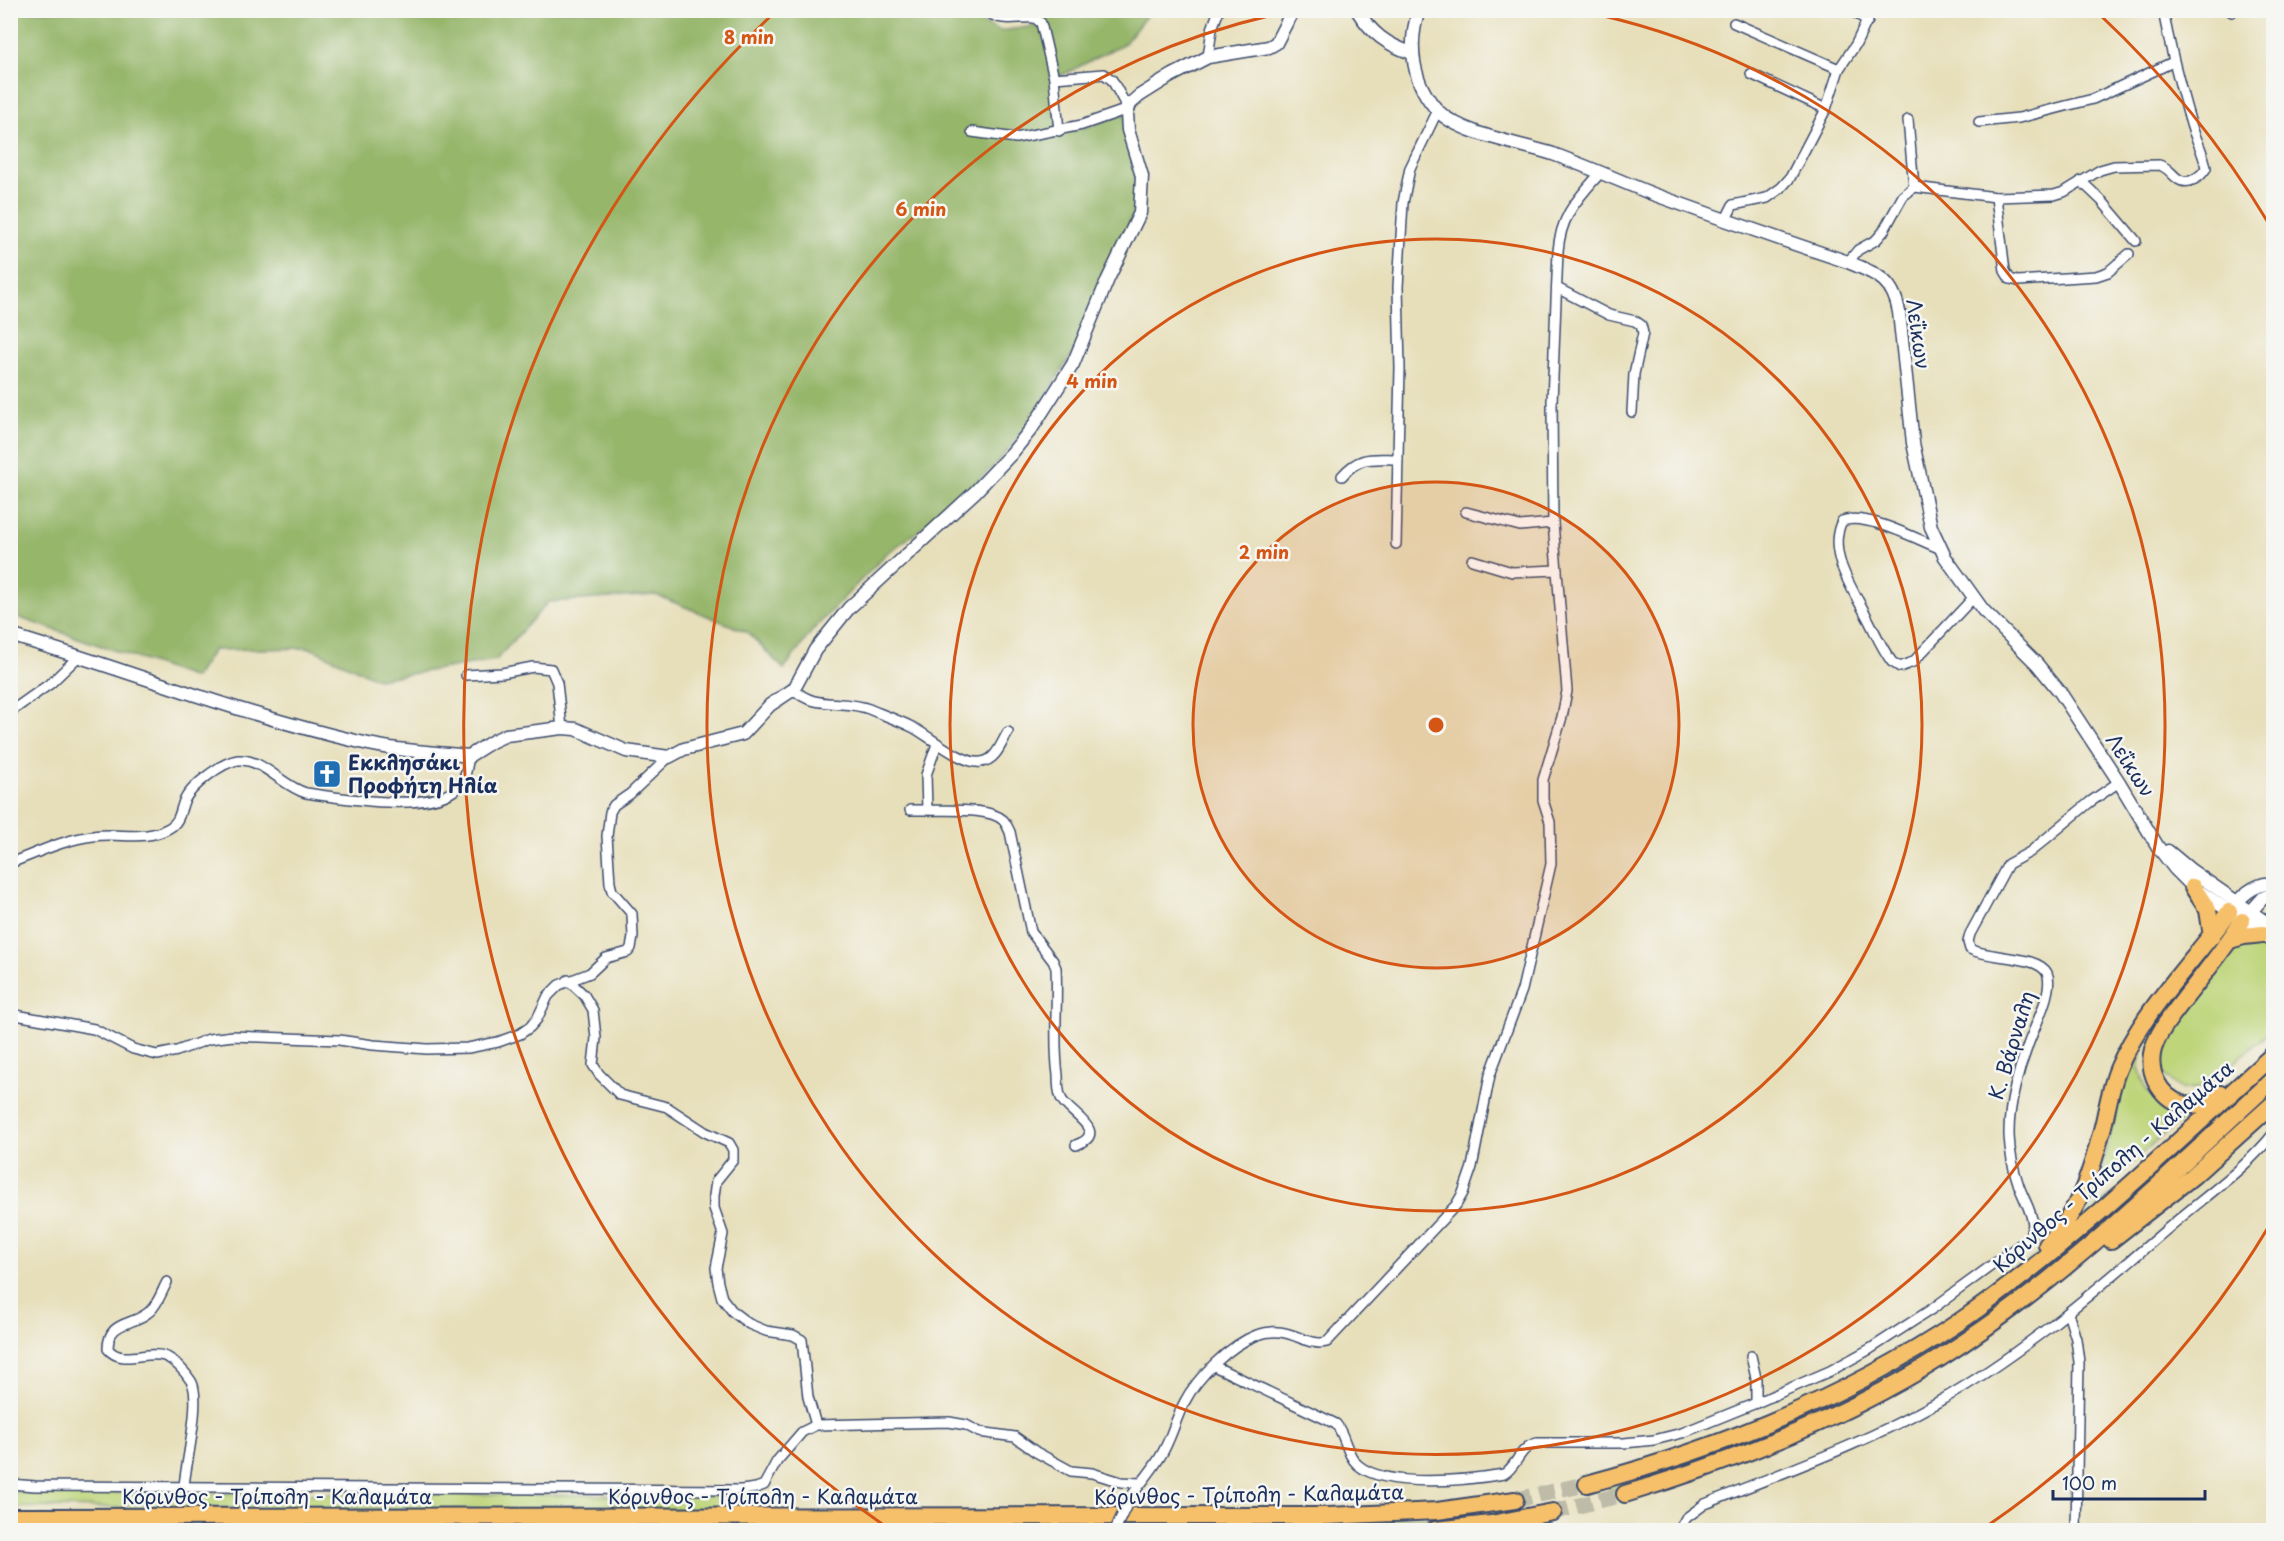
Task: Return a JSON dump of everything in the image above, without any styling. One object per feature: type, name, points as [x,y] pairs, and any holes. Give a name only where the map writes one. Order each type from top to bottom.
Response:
[{"type":"highway","points":[[2193,887],[2208,910],[2212,936]]},
{"type":"highway","points":[[1960,1321],[2049,1243],[2071,1216],[2086,1183],[2121,1063],[2149,1014],[2212,936],[2240,912]]},
{"type":"highway","points":[[2240,912],[2230,940],[2158,1036],[2152,1060],[2155,1080],[2168,1097],[2183,1104],[2200,1104],[2214,1098],[2274,1054]]},
{"type":"highway","points":[[2230,940],[2244,936],[2270,934]]},
{"type":"highway","name":"Κόρινθος - Τρίπολη - Καλαμάτα","points":[[1587,1484],[1679,1457],[1777,1420],[1869,1376],[1960,1321],[2076,1232],[2274,1054]]},
{"type":"highway","name":"Κόρινθος - Τρίπολη - Καλαμάτα","points":[[1625,1494],[1724,1462],[1814,1425],[1940,1358],[2041,1286],[2089,1246],[2274,1079]]},
{"type":"highway","points":[[1973,1336],[2001,1321],[2072,1271],[2147,1213],[2193,1176],[2274,1103]]},
{"type":"highway","name":"Κόρινθος - Τρίπολη - Καλαμάτα","points":[[10,1517],[1328,1516],[1437,1511],[1515,1500]]},
{"type":"highway","points":[[1435,1530],[1491,1524],[1553,1512]]},
{"type":"street","points":[[986,10],[999,18],[1008,20],[1035,18],[1041,23],[1054,78],[1059,131]]},
{"type":"street","points":[[1208,57],[1212,29],[1219,10]]},
{"type":"street","points":[[972,132],[1016,138],[1087,124],[1128,109],[1139,96],[1208,57],[1269,47],[1276,43],[1293,10]]},
{"type":"street","points":[[1357,10],[1375,34],[1396,47],[1412,53]]},
{"type":"street","name":"Λεΐκων","points":[[1419,10],[1413,34],[1414,70],[1438,110],[1451,121],[1553,154],[1648,192],[1848,262],[1884,280],[1893,290],[1896,299],[1913,444],[1929,522],[1939,548],[1973,598],[1993,622],[2054,684],[2119,782],[2166,859],[2193,887],[2240,912]]},
{"type":"street","points":[[1850,10],[1868,21]]},
{"type":"street","points":[[1726,219],[1733,205],[1767,198],[1786,183],[1826,110],[1839,69],[1868,21],[1872,10]]},
{"type":"street","points":[[1848,262],[1858,250],[1883,232],[1903,196],[1914,187],[1996,197],[2054,195],[2114,166],[2165,166],[2178,179],[2184,181],[2198,178],[2206,168],[2205,160],[2196,140],[2173,62],[2163,10]]},
{"type":"street","points":[[1734,23],[1839,69]]},
{"type":"street","points":[[1979,122],[2019,118],[2083,103],[2173,62]]},
{"type":"street","points":[[10,1014],[94,1029],[134,1049],[157,1055],[177,1051],[209,1039],[233,1036],[339,1040],[401,1048],[468,1048],[509,1038],[530,1027],[537,1019],[548,996],[568,980],[590,973],[606,958],[628,951],[631,948],[633,937],[632,914],[612,891],[610,883],[608,821],[614,805],[630,794],[669,756],[684,749],[743,734],[775,701],[794,689],[814,650],[849,608],[975,492],[1012,453],[1032,428],[1073,364],[1108,279],[1140,213],[1141,172],[1129,134],[1128,109],[1112,80],[1104,74],[1054,78]]},
{"type":"street","points":[[1750,74],[1826,110]]},
{"type":"street","points":[[1396,544],[1400,368],[1398,287],[1403,203],[1410,168],[1438,110]]},
{"type":"street","points":[[1908,120],[1914,187]]},
{"type":"street","points":[[1115,1530],[1130,1498],[1161,1456],[1189,1394],[1201,1377],[1231,1350],[1246,1340],[1273,1331],[1287,1332],[1312,1342],[1327,1342],[1456,1205],[1463,1193],[1472,1167],[1490,1075],[1522,990],[1551,864],[1550,822],[1543,800],[1543,780],[1562,717],[1567,691],[1553,524],[1552,402],[1558,244],[1562,223],[1575,202],[1601,172]]},
{"type":"street","points":[[2081,181],[2102,201],[2136,241]]},
{"type":"street","points":[[1996,197],[2005,271],[2010,279],[2018,281],[2096,276],[2108,272],[2129,254]]},
{"type":"street","points":[[1557,288],[1609,315],[1641,325],[1642,333],[1635,367],[1632,412]]},
{"type":"street","points":[[1342,476],[1352,465],[1368,459],[1398,459]]},
{"type":"street","points":[[1466,512],[1512,525],[1553,524]]},
{"type":"street","points":[[1939,548],[1884,526],[1856,519],[1842,521],[1838,529],[1837,543],[1845,575],[1892,662],[1900,667],[1913,662],[1973,598]]},
{"type":"street","points":[[1472,560],[1512,572],[1557,570]]},
{"type":"street","points":[[10,635],[199,696],[362,743],[469,756],[506,735],[562,728],[576,729],[626,751],[669,756]]},
{"type":"street","points":[[10,712],[51,683],[79,656]]},
{"type":"street","points":[[466,675],[502,673],[533,667],[551,669],[557,683],[562,728]]},
{"type":"street","points":[[794,689],[806,700],[865,707],[910,726],[937,744],[979,763],[988,761],[994,755],[1008,732]]},
{"type":"street","points":[[927,810],[926,775],[937,744]]},
{"type":"street","points":[[10,863],[76,839],[111,835],[139,837],[172,827],[180,816],[184,801],[192,790],[218,768],[236,760],[246,760],[257,764],[294,789],[306,793],[395,803],[425,801],[445,796],[459,787],[465,775],[469,756]]},
{"type":"street","name":"Κ. Βάρναλη","points":[[1756,1403],[1830,1371],[1891,1336],[2025,1241],[2030,1235],[2033,1225],[2012,1159],[2008,1137],[2008,1117],[2027,1047],[2044,1004],[2048,974],[2041,966],[2032,963],[1979,954],[1970,949],[1968,942],[1970,934],[2008,864],[2030,852],[2090,802],[2119,782]]},
{"type":"street","points":[[910,810],[994,814],[1004,820],[1010,832],[1030,932],[1056,968],[1055,1046],[1060,1094],[1065,1106],[1089,1127],[1087,1138],[1083,1143],[1076,1145]]},
{"type":"street","name":"Λεΐκων","points":[[2152,835],[2181,863],[2270,934]]},
{"type":"street","points":[[2240,912],[2251,889],[2258,885],[2274,883]]},
{"type":"street","points":[[2240,912],[2274,893]]},
{"type":"street","points":[[568,980],[584,995],[593,1010],[597,1038],[592,1056],[593,1065],[598,1074],[620,1095],[667,1107],[699,1129],[729,1143],[733,1150],[733,1160],[716,1181],[714,1196],[714,1208],[723,1234],[716,1268],[722,1298],[733,1312],[749,1324],[766,1331],[793,1335],[802,1340],[806,1384],[816,1425]]},
{"type":"street","points":[[1679,1530],[1686,1518],[1705,1504],[1841,1449],[1937,1403],[2004,1361],[2068,1313],[2255,1154],[2274,1133]]},
{"type":"street","points":[[167,1282],[150,1312],[118,1327],[111,1333],[108,1349],[113,1355],[123,1357],[163,1355],[189,1378],[194,1386],[196,1403],[184,1486]]},
{"type":"street","points":[[2068,1313],[2076,1339],[2079,1362],[2076,1530]]},
{"type":"street","points":[[1214,1366],[1336,1424],[1353,1459],[1364,1469],[1411,1481],[1504,1474],[1515,1464],[1525,1448],[1537,1443],[1624,1443],[1669,1437],[1756,1403],[1756,1378],[1750,1356]]},
{"type":"street","points":[[10,1484],[749,1490],[764,1485],[774,1466],[802,1432],[816,1425],[958,1423],[979,1432],[1015,1437],[1036,1452],[1071,1471],[1092,1473],[1121,1482],[1140,1483]]},
{"type":"green space","points":[[984,10],[982,23],[1000,31],[1035,26],[1040,11],[1150,11],[1125,43],[1051,81],[1059,133],[1092,126],[1124,113],[1140,199],[1073,353],[1022,432],[997,463],[941,515],[886,554],[812,631],[784,669],[747,632],[656,595],[548,602],[496,660],[378,679],[310,648],[213,650],[195,678],[11,615],[11,11]]},
{"type":"green space","points":[[2256,941],[2270,945],[2273,949],[2273,1028],[2214,1081],[2205,1086],[2181,1089],[2160,1070],[2158,1059],[2164,1037],[2235,945]]},
{"type":"green space","points":[[2142,1038],[2139,1068],[2147,1092],[2166,1108],[2177,1111],[2196,1106],[2093,1196],[2126,1076]]},
{"type":"green space","points":[[2273,1062],[2273,1069],[2112,1217],[2027,1287],[1938,1351],[1879,1385],[1816,1416],[1688,1466],[1610,1491],[1608,1486],[1718,1451],[1903,1365]]},
{"type":"green space","points":[[11,1492],[736,1496],[753,1506],[750,1511],[11,1507]]},
{"type":"green space","points":[[1517,1507],[1519,1512],[1439,1523],[1329,1529],[11,1530],[10,1525],[1437,1518]]},
{"type":"tunnel","points":[[1515,1500],[1587,1484]]},
{"type":"tunnel","points":[[1553,1512],[1625,1494]]},
{"type":"place","name":"Εκκλησάκι Προφήτη Ηλία","points":[[327,774]]}]
